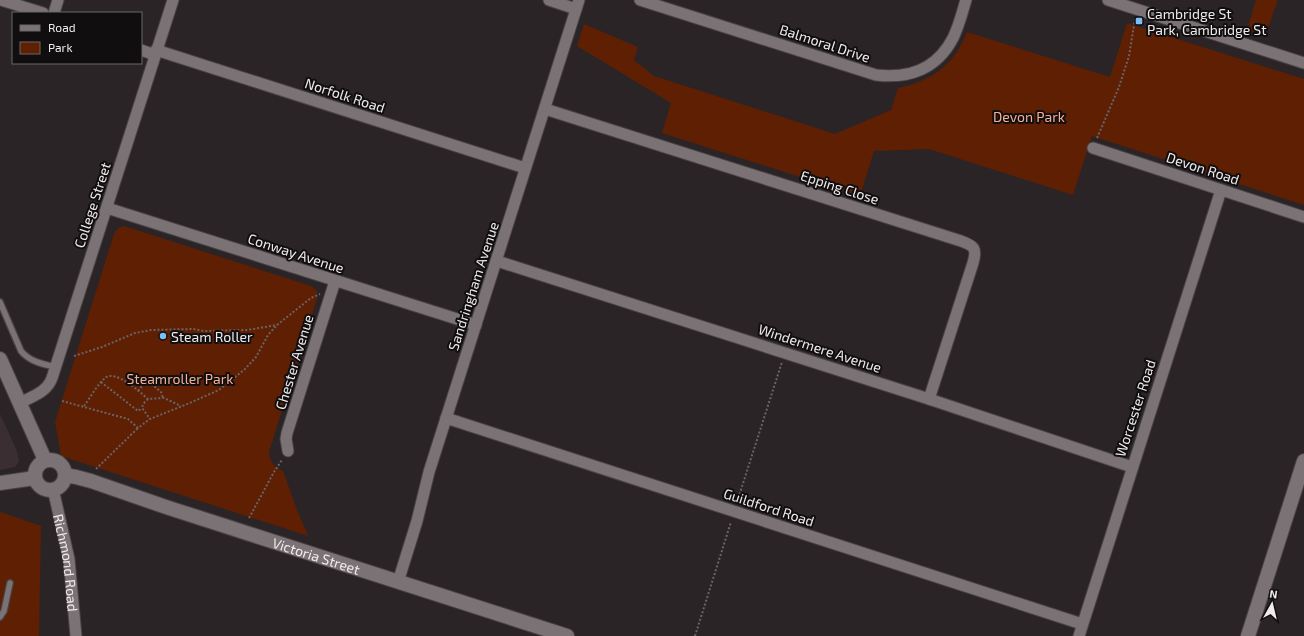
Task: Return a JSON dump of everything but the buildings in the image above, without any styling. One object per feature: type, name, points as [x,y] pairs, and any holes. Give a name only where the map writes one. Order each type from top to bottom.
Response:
[{"type":"street","points":[[1,0],[40,12]]},
{"type":"street","points":[[54,12],[58,0]]},
{"type":"street","name":"College Street","points":[[20,403],[46,389],[50,383],[172,0]]},
{"type":"street","points":[[549,0],[578,4]]},
{"type":"street","name":"Balmoral Drive","points":[[640,0],[876,75],[895,76],[903,76],[922,69],[941,56],[952,38],[966,0]]},
{"type":"street","points":[[1108,0],[1304,63]]},
{"type":"street","name":"Sandringham Avenue","points":[[398,582],[417,521],[429,472],[578,4]]},
{"type":"street","name":"Norfolk Road","points":[[142,50],[156,52],[525,168]]},
{"type":"street","name":"Epping Close","points":[[545,108],[961,241],[972,246],[975,251],[973,263],[929,399]]},
{"type":"street","name":"Devon Road","points":[[1093,148],[1304,217]]},
{"type":"street","name":"Worcester Road","points":[[1079,636],[1221,190]]},
{"type":"street","name":"Conway Avenue","points":[[107,208],[476,325]]},
{"type":"street","name":"Windermere Avenue","points":[[497,261],[929,399],[1132,467]]},
{"type":"street","name":"Chester Avenue","points":[[288,451],[286,439],[287,433],[335,281]]},
{"type":"street","points":[[0,359],[45,460]]},
{"type":"street","name":"Guildford Road","points":[[446,418],[1082,624]]},
{"type":"street","points":[[45,460],[54,460],[59,463],[64,470],[65,475],[61,484],[48,490],[39,486],[35,478],[38,465],[45,460]]},
{"type":"street","points":[[1248,636],[1304,461]]},
{"type":"street","name":"Victoria Street","points":[[65,475],[90,481],[169,508],[567,636]]},
{"type":"street","points":[[0,483],[35,478]]},
{"type":"street","name":"Richmond Road","points":[[53,489],[69,559],[76,636]]},
{"type":"lane","points":[[0,302],[23,354],[35,362],[56,367]]},
{"type":"lane","points":[[0,617],[4,611],[10,583]]},
{"type":"path","points":[[1093,148],[1119,87],[1129,56],[1137,10]]},
{"type":"path","points":[[96,469],[138,428],[150,419],[219,390],[232,381],[256,357],[268,334],[277,325],[311,298],[325,292],[331,293]]},
{"type":"path","points":[[74,356],[102,347],[135,333],[151,330],[247,330],[277,325]]},
{"type":"path","points":[[736,506],[785,353]]},
{"type":"path","points":[[84,406],[102,382],[107,377],[114,376],[131,385],[148,399]]},
{"type":"path","points":[[138,391],[147,380],[161,392],[163,398]]},
{"type":"path","points":[[102,382],[138,411],[148,399],[163,398],[181,406]]},
{"type":"path","points":[[62,401],[128,419],[138,428]]},
{"type":"path","points":[[142,408],[150,419]]},
{"type":"path","points":[[249,518],[274,472],[288,451]]},
{"type":"path","points":[[695,636],[732,517]]},
{"type":"shaded area","points":[[0,414],[17,451],[19,461],[15,467],[0,470]]},
{"type":"green space","points":[[1256,0],[1278,0],[1265,36],[1247,30]]},
{"type":"green space","name":"Devon Park","points":[[1127,23],[1304,79],[1304,205],[1092,136],[1073,195],[929,149],[874,151],[860,196],[662,133],[671,103],[577,46],[584,24],[638,47],[634,60],[654,76],[835,134],[891,110],[898,88],[921,81],[932,76],[941,69],[956,53],[967,32],[1110,77]]},
{"type":"green space","name":"Steamroller Park","points":[[124,226],[311,286],[317,291],[317,298],[269,452],[270,459],[273,464],[283,471],[308,536],[61,456],[55,422],[114,234],[120,227]]},
{"type":"green space","points":[[0,512],[41,526],[39,636],[0,636]]},
{"type":"place","name":"Cambridge St Park, Cambridge St","points":[[1139,21]]},
{"type":"place","name":"Steam Roller","points":[[163,336]]}]
